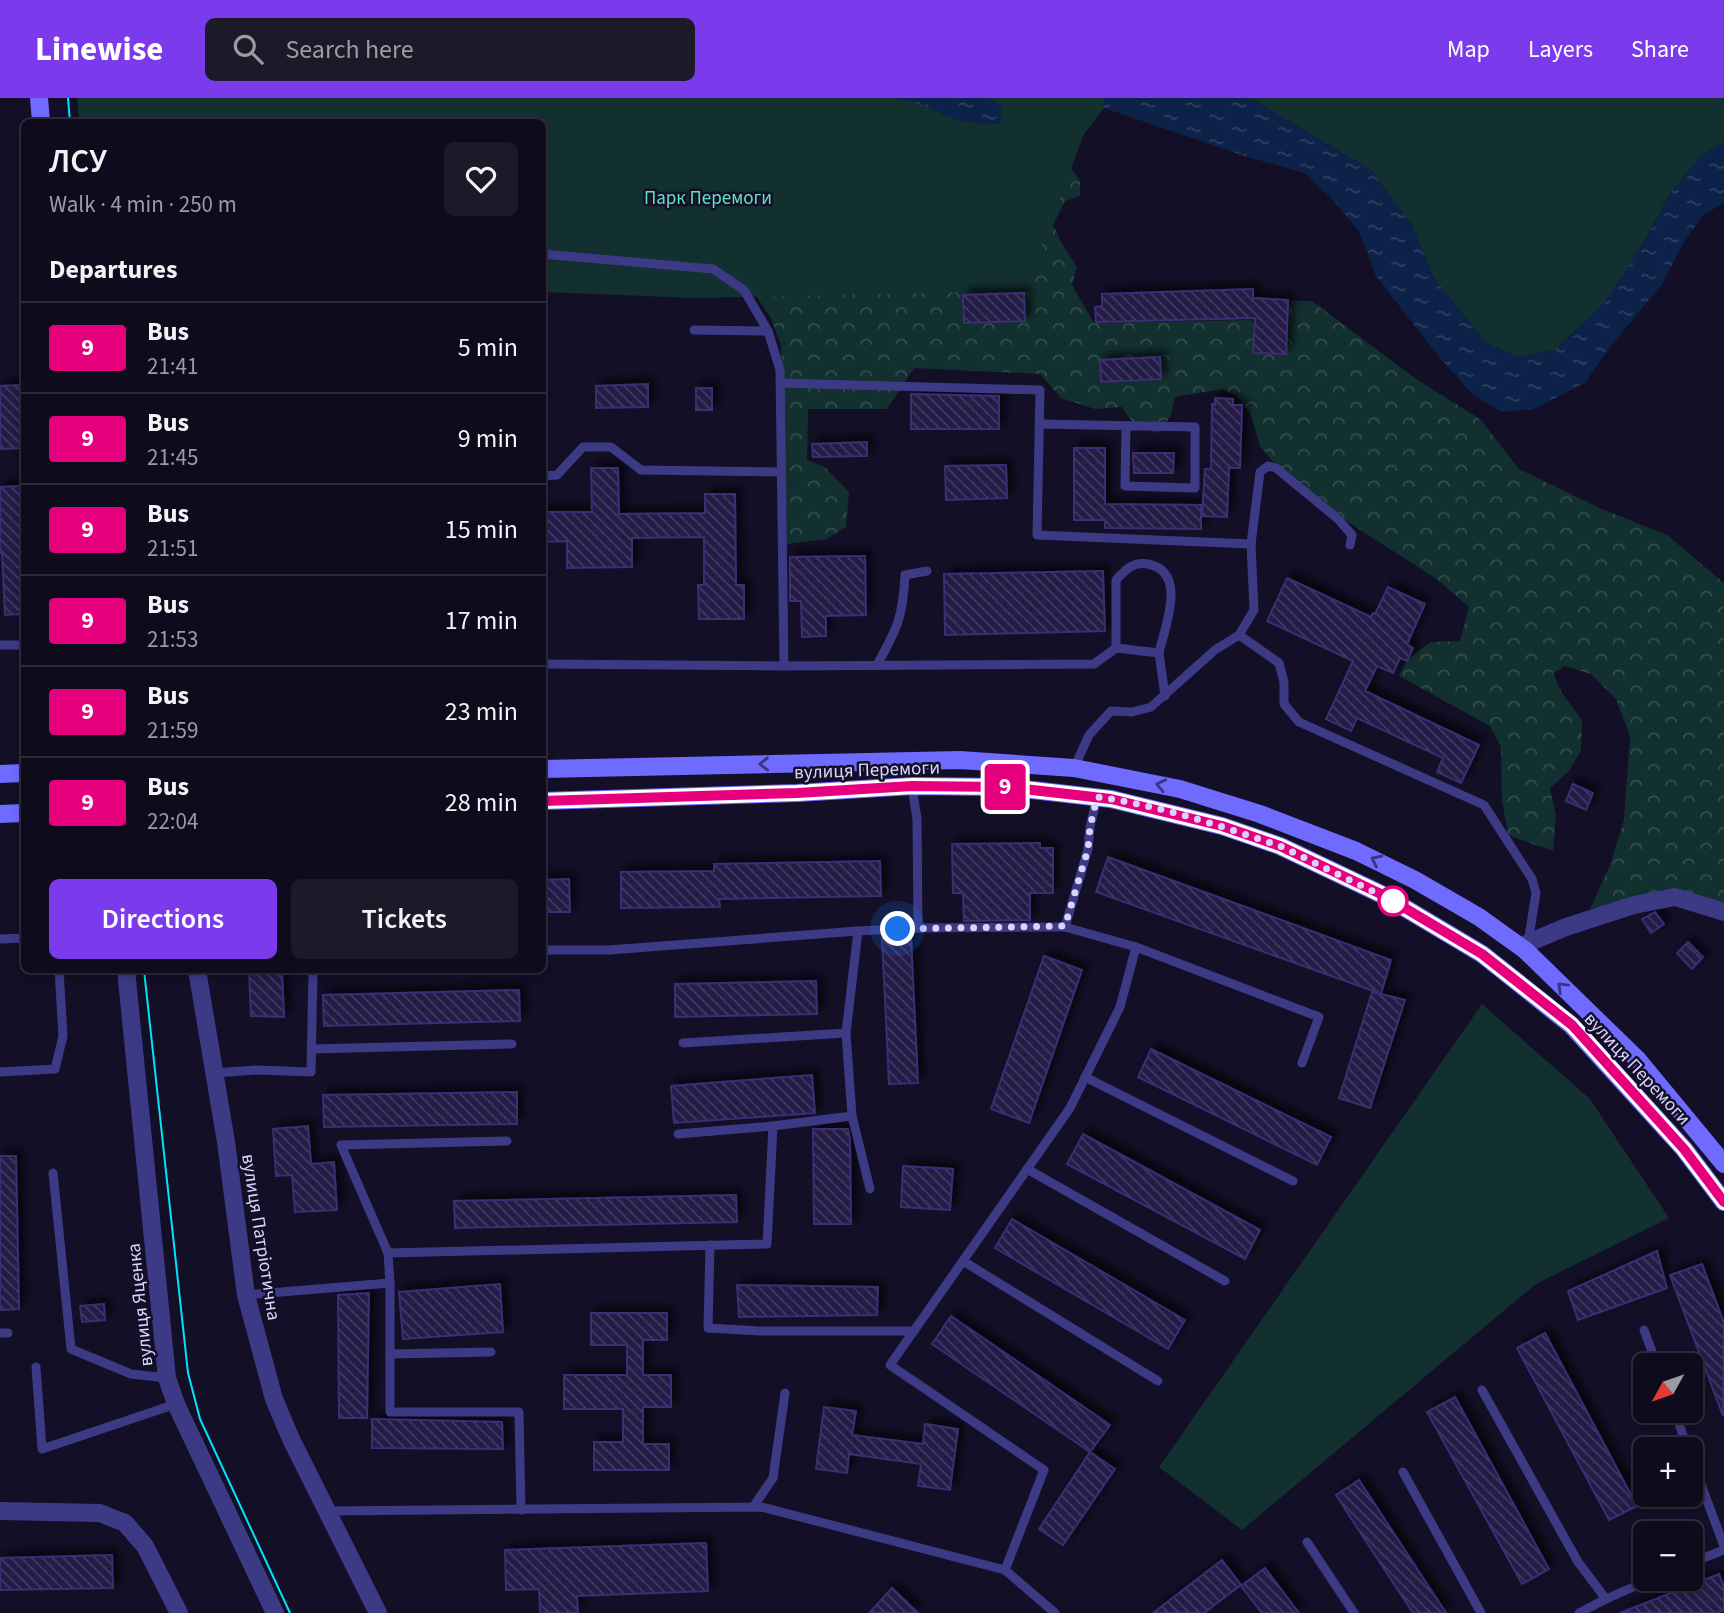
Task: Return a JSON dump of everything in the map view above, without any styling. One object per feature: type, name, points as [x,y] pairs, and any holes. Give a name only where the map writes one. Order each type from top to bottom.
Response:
[{"type":"main road","points":[[39,98],[41,119]]},
{"type":"main road","name":"вулиця Перемоги","points":[[546,769],[960,761],[1074,768],[1180,789],[1309,831],[1356,850],[1415,880],[1526,947],[1638,1060],[1724,1164]]},
{"type":"main road","points":[[0,774],[21,773]]},
{"type":"main road","name":"вулиця Перемоги","points":[[546,801],[797,793],[912,786],[1006,787],[1097,797],[1222,826],[1280,846],[1383,895],[1482,954],[1572,1025],[1684,1149],[1724,1202]]},
{"type":"main road","points":[[0,814],[21,813]]},
{"type":"street","points":[[1526,947],[1566,927],[1634,905],[1675,897],[1724,912]]},
{"type":"street","name":"вулиця Яценка","points":[[127,973],[167,1378],[176,1404],[275,1613]]},
{"type":"street","name":"вулиця Патріотична","points":[[197,973],[246,1295],[274,1399],[291,1439],[378,1613]]},
{"type":"street","points":[[0,1511],[100,1513],[125,1523],[145,1546],[179,1613]]},
{"type":"lane","points":[[546,254],[713,269],[744,290],[768,331],[780,370],[784,666]]},
{"type":"lane","points":[[694,330],[768,331]]},
{"type":"lane","points":[[780,383],[1041,390],[1037,535],[1251,544]]},
{"type":"lane","points":[[1040,424],[1195,427],[1195,488],[1125,486],[1126,426]]},
{"type":"lane","points":[[546,476],[557,475],[583,447],[611,447],[641,470],[781,472]]},
{"type":"lane","points":[[1074,768],[1088,735],[1111,712],[1132,712],[1151,707],[1215,650],[1239,635],[1254,610],[1251,544],[1260,472],[1268,466],[1276,468],[1338,519],[1352,535],[1350,545]]},
{"type":"lane","points":[[1116,648],[1116,580],[1126,569],[1139,562],[1158,566],[1170,579],[1172,590],[1159,653],[1165,696]]},
{"type":"lane","points":[[877,665],[898,627],[904,604],[905,575],[927,571]]},
{"type":"lane","points":[[1239,635],[1279,663],[1284,681],[1284,704],[1299,722],[1484,805],[1532,879],[1536,893],[1526,947]]},
{"type":"lane","points":[[0,645],[21,645]]},
{"type":"lane","points":[[546,664],[1094,664],[1116,648],[1159,653]]},
{"type":"lane","points":[[912,786],[917,819],[918,928]]},
{"type":"lane","points":[[1065,926],[1088,849],[1097,797]]},
{"type":"lane","points":[[546,950],[609,950],[918,928],[1065,926],[1136,947],[1319,1017],[1302,1063]]},
{"type":"lane","points":[[858,931],[846,1033],[852,1116],[870,1189]]},
{"type":"lane","points":[[0,939],[21,938]]},
{"type":"lane","points":[[1005,1570],[1044,1470],[890,1365],[1070,1108],[1120,1007],[1136,947]]},
{"type":"lane","points":[[0,1072],[54,1069],[64,1036],[59,973]]},
{"type":"lane","points":[[214,1073],[257,1070],[311,1072],[313,973]]},
{"type":"lane","points":[[682,1042],[846,1033]]},
{"type":"lane","points":[[311,1049],[512,1044]]},
{"type":"lane","points":[[1085,1077],[1293,1181]]},
{"type":"lane","points":[[678,1134],[852,1116]]},
{"type":"lane","points":[[388,1253],[767,1244],[773,1126]]},
{"type":"lane","points":[[507,1141],[341,1144],[388,1253],[390,1412],[519,1412],[521,1510]]},
{"type":"lane","points":[[1027,1169],[1225,1281]]},
{"type":"lane","points":[[53,1173],[71,1349],[131,1374],[167,1378]]},
{"type":"lane","points":[[709,1245],[708,1328],[760,1331],[914,1331]]},
{"type":"lane","points":[[963,1261],[1158,1381]]},
{"type":"lane","points":[[246,1295],[390,1283]]},
{"type":"lane","points":[[1644,1330],[1653,1353]]},
{"type":"lane","points":[[390,1354],[491,1353]]},
{"type":"lane","points":[[36,1367],[42,1449],[176,1404]]},
{"type":"lane","points":[[1482,1390],[1578,1562],[1606,1599]]},
{"type":"lane","points":[[753,1507],[773,1478],[785,1393]]},
{"type":"lane","points":[[1403,1472],[1481,1613]]},
{"type":"lane","points":[[1703,1491],[1724,1548],[1703,1557]]},
{"type":"lane","points":[[329,1511],[762,1507],[1005,1570],[1055,1613]]},
{"type":"lane","points":[[1307,1542],[1354,1613]]},
{"type":"lane","points":[[1579,1613],[1633,1587]]},
{"type":"green space","name":"Парк Перемоги","points":[[77,98],[1104,98],[1104,108],[1084,134],[1025,291],[694,298],[546,292],[546,119],[79,119]]},
{"type":"green space","points":[[1245,98],[1724,98],[1724,143],[1702,155],[1669,195],[1640,249],[1605,302],[1555,350],[1518,357],[1486,343],[1434,278],[1411,224],[1372,171],[1257,102]]},
{"type":"green space","points":[[1059,152],[1080,181],[1080,196],[1065,201],[1053,225],[1077,267],[1072,285],[1094,323],[1252,320],[1264,337],[1282,301],[1312,301],[1419,381],[1480,419],[1519,469],[1602,509],[1667,535],[1724,583],[1724,907],[1639,897],[1590,909],[1610,865],[1624,820],[1630,736],[1616,699],[1591,674],[1565,666],[1553,673],[1562,693],[1582,720],[1581,750],[1569,771],[1550,788],[1556,816],[1553,851],[1508,835],[1502,800],[1501,747],[1490,726],[1399,676],[1407,660],[1430,642],[1460,641],[1469,607],[1438,580],[1345,520],[1282,472],[1260,446],[1251,415],[1238,397],[1223,389],[1175,397],[1171,415],[1159,433],[1136,427],[1122,407],[1095,409],[1061,398],[1040,374],[914,368],[887,409],[808,409],[807,460],[826,468],[849,492],[846,527],[827,539],[787,544],[781,345],[770,316],[738,270]]},
{"type":"green space","points":[[1482,1004],[1590,1099],[1669,1218],[1536,1284],[1242,1530],[1159,1467]]},
{"type":"water","points":[[897,98],[987,98],[1003,106],[1000,124],[984,125],[953,119],[922,105]]},
{"type":"water","points":[[1104,98],[1245,98],[1257,102],[1372,171],[1411,224],[1434,278],[1486,343],[1518,357],[1555,350],[1605,302],[1640,249],[1669,195],[1702,155],[1724,143],[1724,203],[1703,215],[1684,242],[1662,284],[1606,352],[1585,383],[1534,409],[1501,412],[1473,395],[1436,353],[1376,276],[1359,231],[1305,173],[1248,157],[1104,108]]},
{"type":"building","points":[[1253,289],[1253,298],[1288,300],[1286,354],[1253,353],[1255,318],[1096,322],[1095,307],[1102,306],[1102,294]]},
{"type":"building","points":[[1024,293],[1025,321],[964,323],[963,295]]},
{"type":"building","points":[[1160,357],[1161,379],[1101,382],[1100,360]]},
{"type":"building","points":[[648,384],[648,407],[596,408],[596,386]]},
{"type":"building","points":[[20,385],[21,448],[0,449],[0,386]]},
{"type":"building","points":[[696,388],[712,388],[712,410],[696,410]]},
{"type":"building","points":[[911,394],[999,396],[999,429],[911,429]]},
{"type":"building","points":[[1215,398],[1233,399],[1233,405],[1242,405],[1240,468],[1229,468],[1227,517],[1202,516],[1205,469],[1211,469],[1212,404],[1215,405]]},
{"type":"building","points":[[867,442],[867,456],[813,457],[812,444]]},
{"type":"building","points":[[1074,448],[1105,448],[1105,504],[1201,505],[1201,529],[1105,528],[1105,520],[1074,520]]},
{"type":"building","points":[[1133,453],[1174,453],[1173,473],[1134,473]]},
{"type":"building","points":[[1006,465],[1007,498],[946,500],[945,466]]},
{"type":"building","points":[[591,468],[618,468],[619,514],[705,513],[705,494],[735,494],[736,585],[744,585],[744,619],[699,619],[698,585],[704,585],[704,537],[632,538],[632,567],[567,568],[567,541],[546,542],[546,512],[592,512]]},
{"type":"building","points":[[21,486],[21,614],[5,615],[0,553],[0,487]]},
{"type":"building","points":[[865,556],[866,615],[826,616],[826,636],[802,637],[801,601],[790,601],[790,557]]},
{"type":"building","points":[[1103,571],[1105,631],[945,635],[944,574]]},
{"type":"building","points":[[1287,578],[1371,617],[1388,587],[1425,604],[1407,644],[1413,648],[1407,661],[1400,658],[1393,673],[1377,666],[1365,691],[1479,745],[1461,783],[1437,772],[1443,758],[1357,718],[1351,731],[1326,719],[1353,661],[1267,621]]},
{"type":"building","points":[[1573,784],[1593,793],[1586,810],[1566,801]]},
{"type":"building","points":[[1040,843],[1040,848],[1053,848],[1053,893],[1030,893],[1030,920],[964,921],[963,893],[953,893],[952,844]]},
{"type":"building","points":[[1108,857],[1391,960],[1381,994],[1405,1000],[1370,1108],[1339,1098],[1372,992],[1379,993],[1096,892]]},
{"type":"building","points":[[880,861],[881,896],[719,899],[720,907],[621,908],[621,872],[714,871],[714,864]]},
{"type":"building","points":[[569,879],[570,912],[546,912],[546,880]]},
{"type":"building","points":[[1655,912],[1664,924],[1651,933],[1642,919]]},
{"type":"building","points":[[911,937],[918,1083],[889,1084],[882,938]]},
{"type":"building","points":[[1688,942],[1703,957],[1692,969],[1677,953]]},
{"type":"building","points":[[1044,956],[1082,970],[1029,1123],[991,1109]]},
{"type":"building","points":[[249,973],[282,973],[284,1017],[251,1016]]},
{"type":"building","points":[[816,981],[817,1014],[675,1017],[675,984]]},
{"type":"building","points":[[519,990],[520,1021],[324,1026],[323,995]]},
{"type":"building","points":[[1151,1049],[1331,1137],[1317,1165],[1138,1077]]},
{"type":"building","points":[[812,1075],[815,1113],[674,1123],[671,1086]]},
{"type":"building","points":[[517,1092],[517,1124],[324,1127],[323,1095]]},
{"type":"building","points":[[308,1126],[311,1164],[334,1162],[337,1210],[295,1212],[292,1175],[276,1176],[273,1129]]},
{"type":"building","points":[[813,1129],[848,1129],[851,1224],[814,1224]]},
{"type":"building","points":[[1083,1134],[1260,1230],[1245,1259],[1067,1164]]},
{"type":"building","points":[[0,1156],[16,1156],[19,1309],[0,1310]]},
{"type":"building","points":[[903,1166],[953,1169],[950,1210],[901,1207]]},
{"type":"building","points":[[736,1195],[737,1222],[455,1228],[454,1201]]},
{"type":"building","points":[[1012,1219],[1185,1320],[1168,1349],[995,1248]]},
{"type":"building","points":[[1657,1251],[1667,1288],[1578,1320],[1568,1291]]},
{"type":"building","points":[[1702,1264],[1724,1323],[1723,1416],[1703,1363],[1703,1353],[1699,1353],[1670,1275]]},
{"type":"building","points":[[500,1284],[503,1332],[403,1339],[399,1292]]},
{"type":"building","points":[[737,1285],[878,1287],[877,1315],[739,1317]]},
{"type":"building","points":[[369,1293],[367,1418],[339,1418],[338,1295]]},
{"type":"building","points":[[104,1304],[105,1320],[82,1322],[80,1306]]},
{"type":"building","points":[[591,1313],[667,1313],[667,1340],[643,1340],[643,1375],[671,1375],[671,1407],[643,1407],[643,1444],[669,1444],[669,1470],[594,1470],[594,1442],[623,1442],[623,1409],[564,1409],[564,1375],[627,1375],[627,1345],[591,1345]]},
{"type":"building","points":[[951,1316],[1110,1425],[1090,1452],[932,1344]]},
{"type":"building","points":[[1545,1333],[1633,1498],[1635,1507],[1609,1520],[1517,1348]]},
{"type":"building","points":[[1455,1397],[1549,1569],[1522,1584],[1427,1412]]},
{"type":"building","points":[[824,1407],[856,1411],[852,1435],[923,1444],[925,1424],[958,1429],[950,1490],[918,1486],[921,1464],[849,1454],[847,1473],[816,1469]]},
{"type":"building","points":[[372,1419],[502,1422],[503,1449],[372,1448]]},
{"type":"building","points":[[1090,1452],[1115,1469],[1063,1545],[1039,1529]]},
{"type":"building","points":[[1359,1480],[1446,1613],[1413,1613],[1354,1523],[1336,1495]]},
{"type":"building","points":[[706,1543],[708,1591],[577,1596],[578,1613],[540,1613],[539,1589],[506,1590],[505,1550]]},
{"type":"building","points":[[112,1555],[113,1588],[0,1590],[0,1558]]},
{"type":"building","points":[[1222,1560],[1241,1585],[1204,1613],[1153,1613]]},
{"type":"building","points":[[1265,1568],[1299,1613],[1262,1613],[1241,1586]]},
{"type":"building","points":[[1719,1574],[1724,1587],[1724,1610],[1717,1613],[1620,1613],[1676,1591],[1703,1591],[1703,1580]]},
{"type":"building","points":[[892,1588],[918,1613],[869,1613]]},
{"type":"tram line","points":[[68,98],[70,119]]},
{"type":"tram line","points":[[144,973],[188,1373],[200,1419],[290,1613]]},
{"type":"bus line","name":"9","points":[[546,801],[797,793],[912,786],[1006,787],[1111,799],[1222,826],[1280,846],[1383,895],[1482,954],[1572,1025],[1684,1149],[1724,1202]]},
{"type":"route","points":[[898,929],[1065,926],[1088,849],[1097,797],[1222,826],[1280,846],[1393,901]]}]
